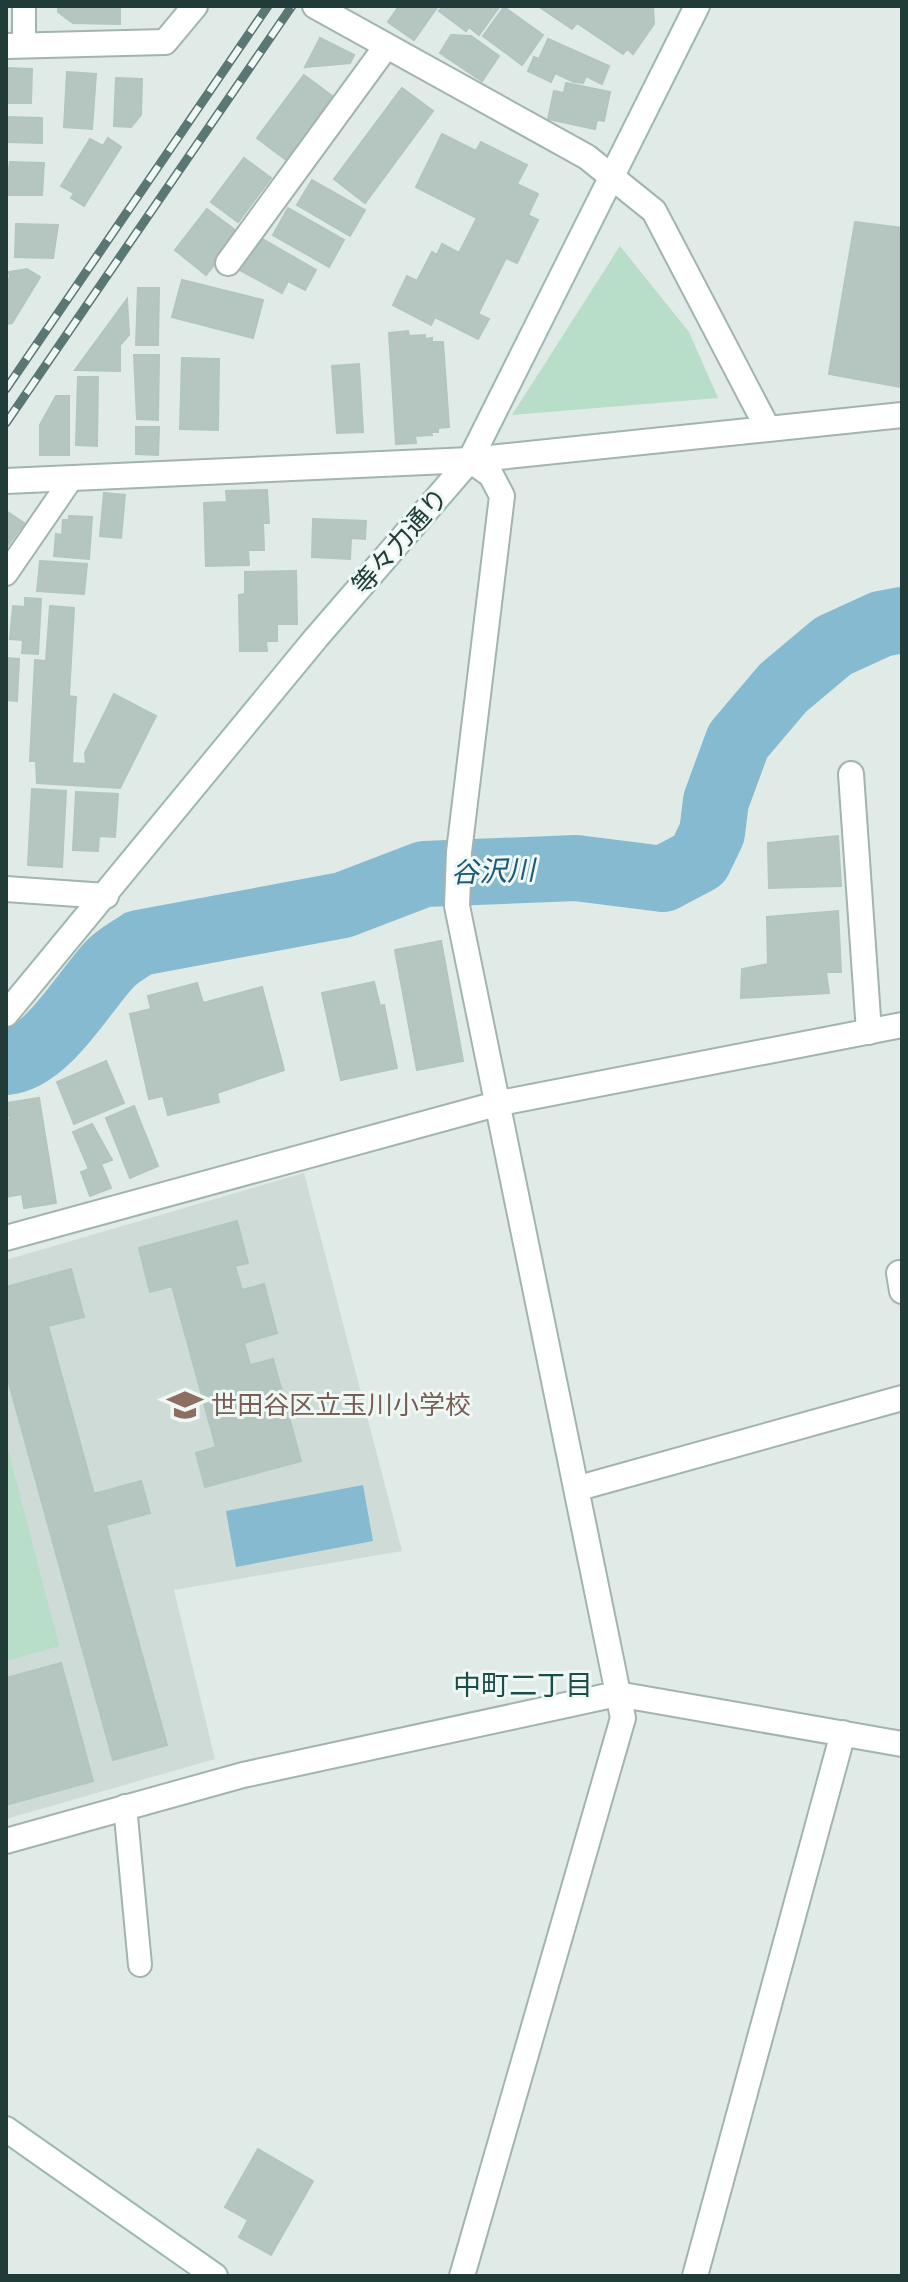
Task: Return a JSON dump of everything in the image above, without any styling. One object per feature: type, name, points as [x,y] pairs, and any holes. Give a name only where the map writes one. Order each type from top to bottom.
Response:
[{"type":"street","points":[[15,46],[165,42],[195,6]]},
{"type":"street","name":"等々力通り","points":[[6,1014],[316,638],[470,460],[697,6]]},
{"type":"street","points":[[322,11],[587,157],[654,211],[768,429]]},
{"type":"street","points":[[228,263],[385,48]]},
{"type":"street","points":[[6,481],[470,460],[902,415]]},
{"type":"street","points":[[462,2276],[622,1731],[623,1718],[579,1488],[457,906],[459,852],[502,496],[491,475],[470,460]]},
{"type":"street","points":[[851,774],[869,1032]]},
{"type":"street","points":[[6,889],[106,896]]},
{"type":"street","points":[[6,1238],[500,1103],[902,1025]]},
{"type":"street","points":[[579,1488],[902,1398]]},
{"type":"street","points":[[6,1841],[243,1775],[617,1694],[902,1744]]},
{"type":"street","points":[[695,2276],[843,1733]]},
{"type":"street","points":[[6,2129],[215,2276]]},
{"type":"lane","points":[[15,46],[24,6]]},
{"type":"lane","points":[[6,574],[72,478]]},
{"type":"lane","points":[[125,1806],[140,1965]]},
{"type":"shaded area","name":"世田谷区立玉川小学校","points":[[304,1173],[402,1551],[174,1590],[215,1759],[6,1819],[6,1260]]},
{"type":"green space","points":[[620,246],[689,332],[718,398],[512,415]]},
{"type":"green space","points":[[6,1442],[59,1646],[6,1661]]},
{"type":"water","points":[[363,1485],[373,1541],[236,1567],[226,1511]]},
{"type":"building","points":[[58,6],[120,6],[120,24],[73,23],[58,12]]},
{"type":"building","points":[[399,6],[438,6],[414,40],[388,22]]},
{"type":"building","points":[[443,6],[499,7],[479,35],[469,27],[466,31],[439,11]]},
{"type":"building","points":[[538,6],[653,6],[654,24],[633,54],[627,49],[623,54],[577,23],[572,29]]},
{"type":"building","points":[[504,7],[543,35],[522,65],[483,36]]},
{"type":"building","points":[[451,35],[471,36],[499,56],[482,81],[440,53]]},
{"type":"building","points":[[320,38],[354,55],[350,63],[305,67]]},
{"type":"building","points":[[548,39],[609,66],[602,84],[586,76],[583,83],[574,82],[555,73],[551,82],[528,71],[534,57],[539,59]]},
{"type":"building","points":[[6,68],[32,69],[31,103],[6,103]]},
{"type":"building","points":[[67,72],[96,74],[92,129],[64,127]]},
{"type":"building","points":[[304,75],[336,99],[289,162],[257,138]]},
{"type":"building","points":[[116,78],[142,79],[141,115],[131,127],[114,126]]},
{"type":"building","points":[[566,83],[610,92],[604,121],[597,120],[595,129],[548,119],[554,91],[564,93]]},
{"type":"building","points":[[402,88],[433,111],[365,203],[334,179]]},
{"type":"building","points":[[6,117],[42,118],[42,143],[6,142]]},
{"type":"building","points":[[442,134],[476,151],[481,142],[527,165],[517,184],[538,194],[528,215],[538,220],[517,263],[506,258],[478,314],[489,319],[478,339],[435,317],[431,325],[393,305],[407,276],[417,281],[432,252],[437,255],[442,244],[459,253],[477,218],[416,187]]},
{"type":"building","points":[[108,138],[121,147],[84,206],[71,198],[74,193],[61,186],[90,139],[103,146]]},
{"type":"building","points":[[244,158],[271,178],[238,222],[211,202]]},
{"type":"building","points":[[10,162],[44,163],[42,195],[6,195],[6,169],[9,169]]},
{"type":"building","points":[[312,180],[365,210],[350,236],[297,205]]},
{"type":"building","points":[[288,208],[344,240],[329,267],[273,235]]},
{"type":"building","points":[[207,209],[239,233],[206,275],[175,250]]},
{"type":"building","points":[[855,222],[902,228],[901,387],[829,374]]},
{"type":"building","points":[[16,224],[58,225],[53,258],[15,257]]},
{"type":"building","points":[[259,237],[316,270],[305,290],[288,281],[282,293],[240,270]]},
{"type":"building","points":[[27,269],[40,277],[12,323],[6,324],[6,279],[10,278],[9,272]]},
{"type":"building","points":[[182,280],[263,300],[253,338],[172,317]]},
{"type":"building","points":[[138,288],[159,288],[158,345],[136,345]]},
{"type":"building","points":[[127,299],[129,335],[120,345],[120,371],[75,370]]},
{"type":"building","points":[[408,331],[409,336],[425,335],[425,339],[432,338],[432,342],[443,342],[449,427],[438,428],[438,432],[431,432],[432,435],[415,436],[416,443],[396,444],[389,333]]},
{"type":"building","points":[[134,355],[159,355],[158,420],[137,419]]},
{"type":"building","points":[[182,358],[219,359],[218,430],[180,429]]},
{"type":"building","points":[[359,364],[363,432],[337,433],[332,366]]},
{"type":"building","points":[[78,377],[98,377],[97,446],[76,445]]},
{"type":"building","points":[[56,396],[69,396],[69,455],[40,455],[40,425]]},
{"type":"building","points":[[136,427],[159,427],[158,455],[136,454]]},
{"type":"building","points":[[267,490],[269,523],[263,523],[264,550],[248,550],[249,565],[206,566],[204,503],[227,502],[226,491]]},
{"type":"building","points":[[104,493],[125,495],[121,538],[100,536]]},
{"type":"building","points":[[6,511],[24,523],[6,548]]},
{"type":"building","points":[[69,516],[92,517],[89,559],[54,556],[56,534],[62,535],[63,520],[69,520]]},
{"type":"building","points":[[313,519],[366,521],[365,539],[351,538],[350,559],[312,557]]},
{"type":"building","points":[[40,561],[87,564],[84,594],[37,591]]},
{"type":"building","points":[[296,571],[297,624],[277,624],[277,641],[266,641],[267,651],[240,651],[239,595],[245,594],[245,572]]},
{"type":"building","points":[[25,598],[41,599],[38,654],[22,653],[23,640],[10,639],[13,606],[25,607]]},
{"type":"building","points":[[50,606],[74,608],[69,696],[76,697],[72,763],[86,764],[85,753],[114,694],[156,716],[120,788],[37,783],[36,761],[30,761],[35,660],[46,661]]},
{"type":"building","points":[[6,658],[19,659],[17,701],[6,700]]},
{"type":"building","points":[[32,789],[66,791],[62,867],[28,865]]},
{"type":"building","points":[[76,792],[118,794],[115,837],[99,836],[98,851],[73,850]]},
{"type":"building","points":[[838,836],[841,886],[769,888],[768,843]]},
{"type":"building","points":[[838,911],[841,972],[826,972],[829,993],[741,998],[742,969],[768,964],[767,917]]},
{"type":"building","points":[[441,941],[463,1061],[417,1070],[395,950]]},
{"type":"building","points":[[374,982],[380,1006],[384,1005],[397,1068],[341,1080],[322,993]]},
{"type":"building","points":[[197,983],[203,1003],[262,987],[284,1070],[217,1093],[219,1102],[168,1115],[163,1096],[149,1099],[130,1014],[151,1009],[148,996]]},
{"type":"building","points":[[106,1061],[124,1103],[74,1124],[57,1082]]},
{"type":"building","points":[[39,1098],[56,1203],[24,1208],[22,1194],[6,1197],[6,1120],[10,1120],[6,1103]]},
{"type":"building","points":[[134,1106],[158,1166],[130,1178],[106,1118]]},
{"type":"building","points":[[92,1124],[112,1160],[101,1164],[111,1188],[90,1196],[81,1172],[89,1169],[73,1132]]},
{"type":"building","points":[[237,1221],[248,1263],[235,1266],[242,1290],[264,1284],[277,1333],[244,1343],[250,1365],[273,1359],[301,1461],[205,1487],[196,1453],[216,1447],[172,1286],[150,1292],[139,1248]]},
{"type":"building","points":[[71,1269],[84,1317],[48,1326],[94,1494],[141,1481],[150,1513],[106,1525],[167,1745],[113,1760],[6,1372],[6,1287]]},
{"type":"building","points":[[61,1663],[93,1781],[6,1805],[6,1678]]},
{"type":"building","points":[[258,2149],[313,2181],[271,2255],[239,2237],[248,2220],[225,2207]]},
{"type":"waterway","name":"谷沢川","points":[[6,1062],[35,1050],[63,1023],[109,965],[139,943],[343,905],[424,874],[576,868],[663,879],[699,860],[712,833],[716,801],[738,741],[783,688],[833,646],[881,624],[902,620]]},
{"type":"railway","points":[[6,389],[268,6]]},
{"type":"railway","points":[[6,423],[292,6]]},
{"type":"place","name":"世田谷区立玉川小学校","points":[[185,1405]]},
{"type":"district","name":"中町二丁目","points":[[523,1685]]}]
